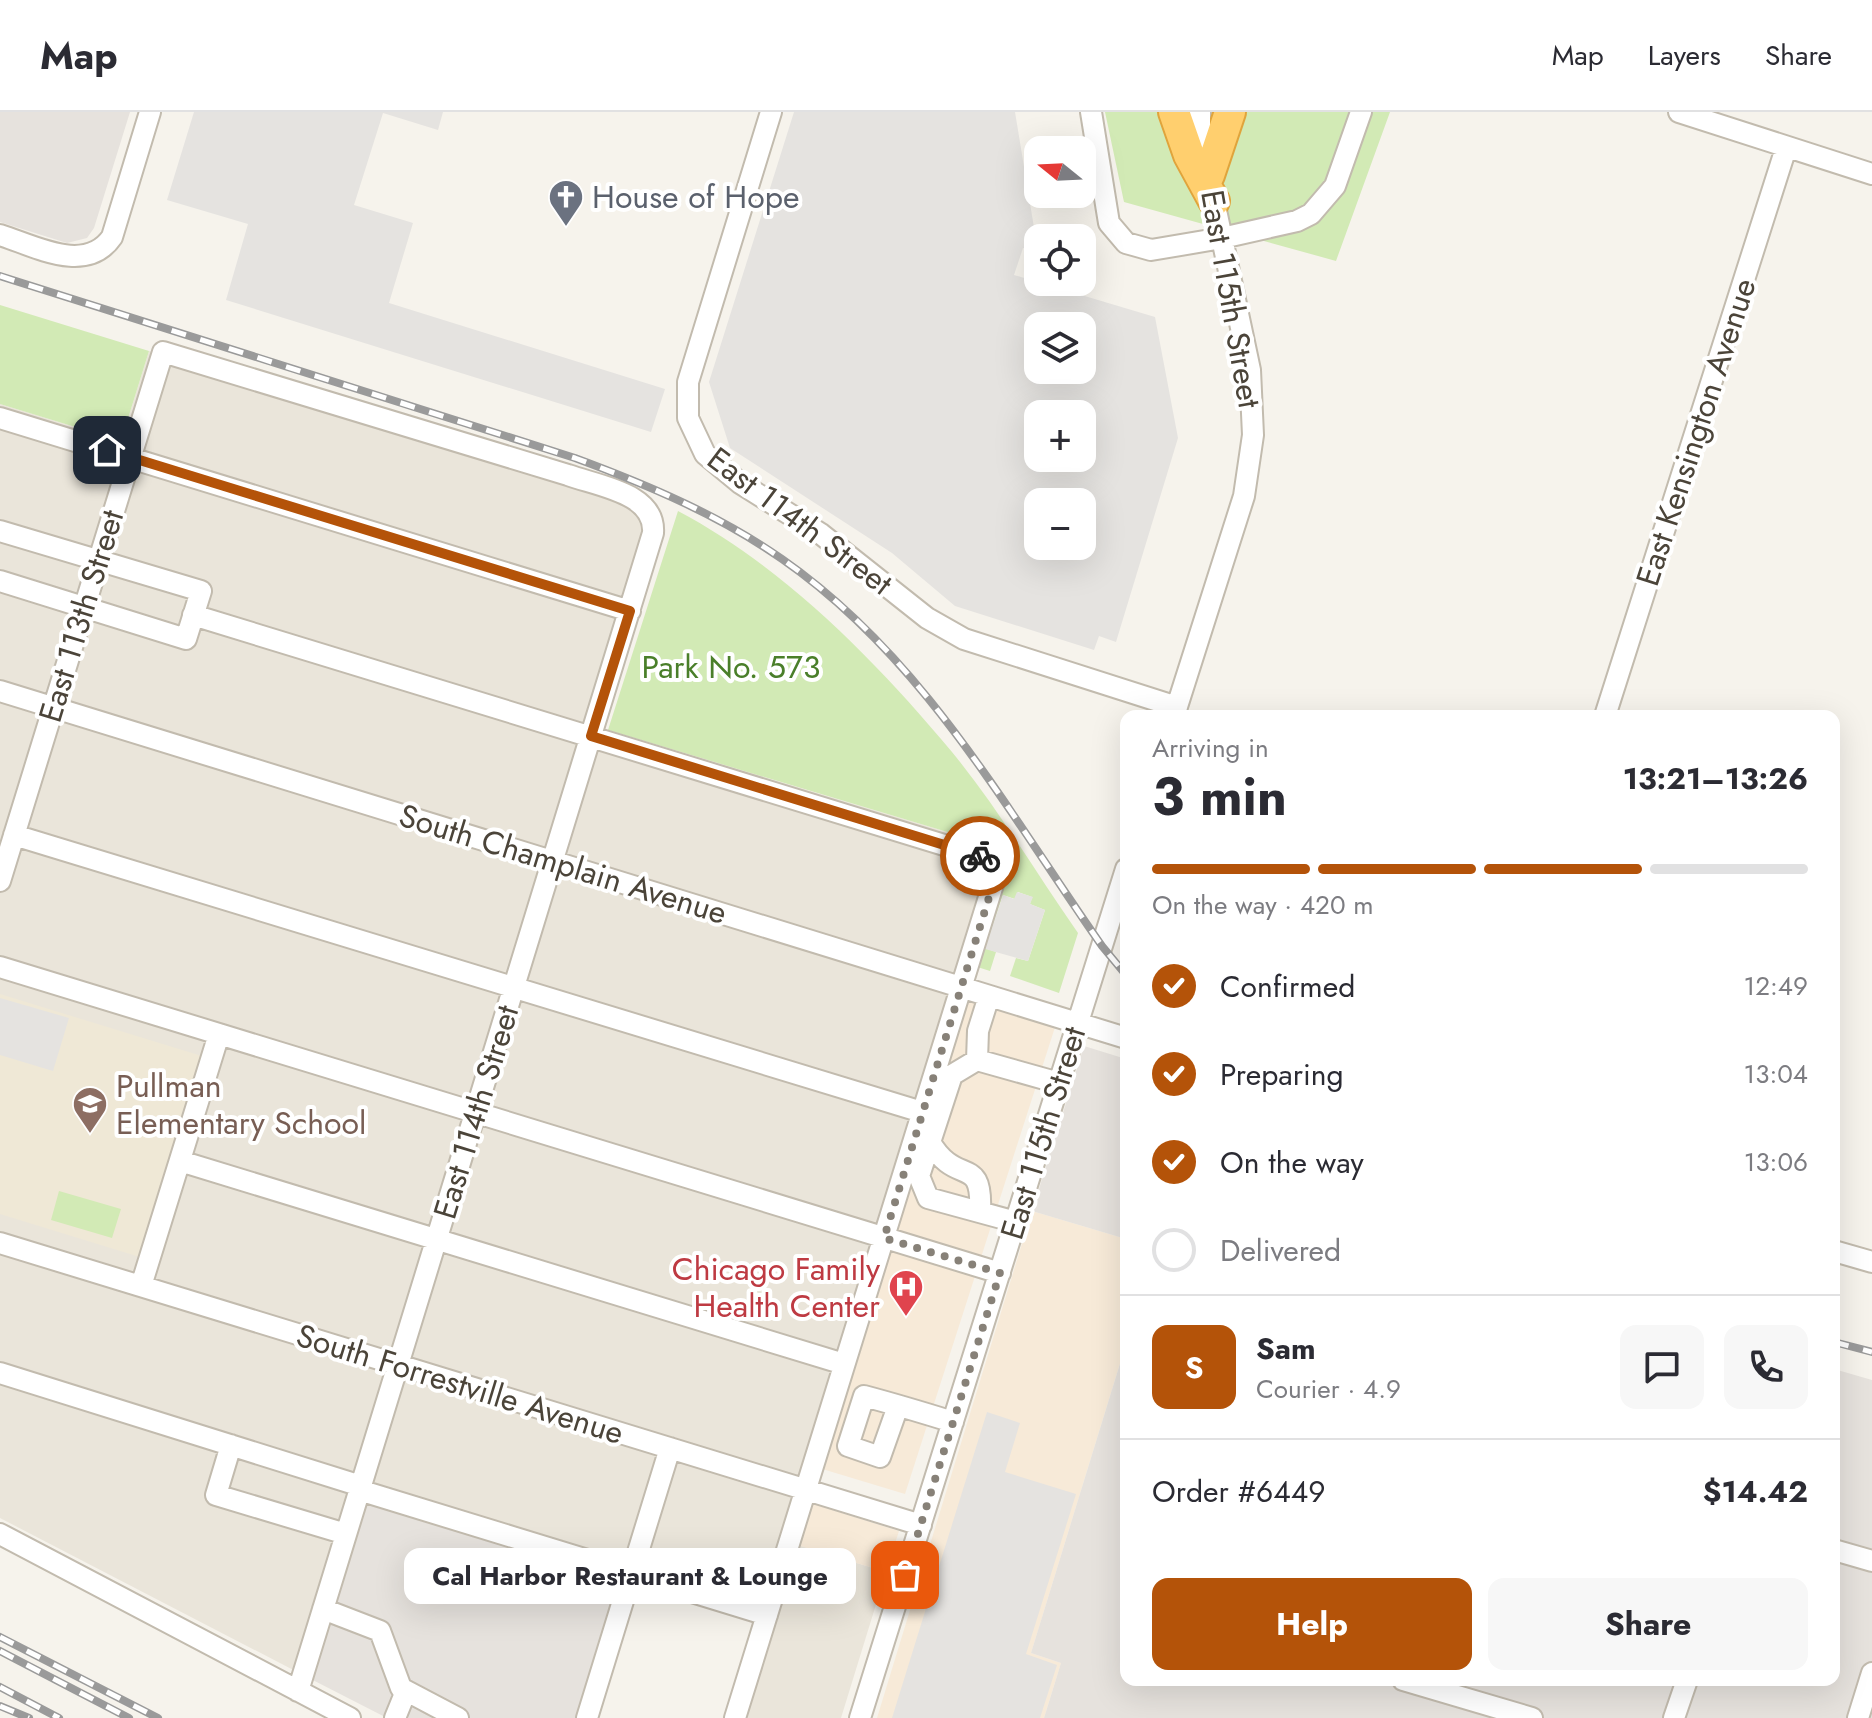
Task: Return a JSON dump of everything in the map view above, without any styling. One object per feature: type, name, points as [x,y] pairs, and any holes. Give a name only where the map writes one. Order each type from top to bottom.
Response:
[{"type":"highway","points":[[1174,112],[1189,155],[1212,188]]},
{"type":"highway","points":[[1212,188],[1230,112]]},
{"type":"street","points":[[0,235],[68,256],[98,252],[112,237],[150,112]]},
{"type":"street","name":"East 114th Street","points":[[771,112],[688,382],[688,418],[705,454],[740,483],[821,534],[944,629],[1173,710]]},
{"type":"street","points":[[1091,112],[1102,199],[1116,233],[1136,248],[1151,250],[1222,238],[1297,221],[1311,214],[1335,186],[1361,112]]},
{"type":"street","name":"East 115th Street","points":[[1176,710],[1244,496],[1252,450],[1254,402],[1200,112]]},
{"type":"street","points":[[1679,112],[1872,174]]},
{"type":"street","name":"East Kensington Avenue","points":[[1607,710],[1786,148]]},
{"type":"street","name":"East 113th Street","points":[[0,881],[7,847],[21,812],[163,352],[621,494],[644,504],[651,513],[653,533]]},
{"type":"street","points":[[0,418],[630,611]]},
{"type":"street","points":[[0,531],[201,591],[186,639],[0,581]]},
{"type":"street","name":"East 114th Street","points":[[298,1691],[653,533]]},
{"type":"street","points":[[193,615],[980,856],[995,878],[735,1718]]},
{"type":"street","name":"South Champlain Avenue","points":[[0,691],[1120,1036]]},
{"type":"street","points":[[0,806],[21,812]]},
{"type":"street","points":[[7,847],[514,988],[922,1112]]},
{"type":"street","name":"East 115th Street","points":[[860,1718],[1120,888]]},
{"type":"street","points":[[0,967],[1000,1273]]},
{"type":"street","points":[[977,1060],[978,1031],[989,996]]},
{"type":"street","points":[[141,1286],[219,1034]]},
{"type":"street","points":[[1016,1222],[928,1198],[919,1176],[952,1075],[977,1060],[1059,1083]]},
{"type":"street","points":[[930,1142],[941,1161],[977,1176],[981,1184],[980,1212]]},
{"type":"street","points":[[180,1161],[844,1364]]},
{"type":"street","name":"South Forrestville Avenue","points":[[0,1243],[921,1525]]},
{"type":"street","points":[[1840,1253],[1872,1262]]},
{"type":"street","points":[[0,1373],[767,1615]]},
{"type":"street","points":[[898,1406],[953,1422]]},
{"type":"street","points":[[231,1445],[216,1495],[346,1534]]},
{"type":"street","points":[[587,1718],[670,1448]]},
{"type":"street","points":[[0,1534],[350,1718]]},
{"type":"street","points":[[1840,1552],[1872,1561]]},
{"type":"street","points":[[323,1609],[380,1631],[406,1691],[458,1718]]},
{"type":"street","points":[[1858,1718],[1872,1673]]},
{"type":"street","points":[[1423,1686],[1532,1718]]},
{"type":"street","points":[[1674,1718],[1685,1686]]},
{"type":"street","points":[[395,1718],[406,1691]]},
{"type":"shaded area","points":[[0,112],[130,112],[94,228],[87,238],[67,243],[0,222]]},
{"type":"shaded area","points":[[194,112],[443,112],[438,130],[383,113],[354,205],[413,223],[389,303],[665,389],[651,432],[226,300],[248,224],[167,200]]},
{"type":"shaded area","points":[[794,112],[1015,112],[1024,167],[1024,208],[1031,208],[1033,224],[1024,224],[1024,248],[1014,275],[1024,278],[1024,296],[1084,296],[1155,317],[1178,438],[1116,642],[1099,636],[1094,650],[955,606],[892,553],[730,448],[709,382]]},
{"type":"shaded area","points":[[149,351],[620,495],[651,520],[590,725],[984,843],[999,876],[795,1544],[886,1572],[841,1718],[737,1718],[768,1619],[360,1493],[303,1675],[0,1518],[0,404],[121,441]]},
{"type":"shaded area","points":[[1017,892],[1033,897],[1030,904],[1045,910],[1028,961],[985,949],[1003,895],[1014,899]]},
{"type":"shaded area","points":[[963,992],[1057,1021],[905,1494],[819,1468]]},
{"type":"shaded area","name":"Pullman Elementary School","points":[[0,994],[205,1057],[143,1258],[0,1214]]},
{"type":"shaded area","points":[[0,998],[69,1018],[53,1071],[0,1055]]},
{"type":"shaded area","points":[[1084,1046],[1120,1057],[1120,1237],[1032,1211]]},
{"type":"shaded area","points":[[1032,1211],[1120,1237],[1120,1364],[1031,1653],[1061,1663],[1044,1718],[877,1718]]},
{"type":"shaded area","points":[[1120,1364],[1120,1686],[1840,1686],[1840,1371],[1872,1380],[1872,1718],[1044,1718],[1061,1663],[1031,1653]]},
{"type":"shaded area","points":[[987,1412],[1020,1423],[1005,1472],[1076,1494],[1026,1654],[1057,1665],[1040,1718],[892,1718]]},
{"type":"shaded area","points":[[360,1493],[627,1575],[583,1718],[387,1718],[303,1675]]},
{"type":"shaded area","points":[[807,1502],[899,1531],[886,1572],[794,1544]]},
{"type":"green space","points":[[1105,112],[1390,112],[1336,261],[1124,202]]},
{"type":"green space","points":[[0,305],[149,351],[121,441],[0,404]]},
{"type":"green space","name":"Park No. 573","points":[[678,511],[755,559],[826,618],[892,684],[969,773],[1078,933],[1059,993],[1010,976],[1016,958],[1028,961],[1045,910],[1030,904],[1032,897],[1018,892],[1015,899],[1003,895],[985,948],[996,952],[990,971],[971,965],[999,876],[984,843],[608,730]]},
{"type":"green space","points":[[59,1191],[121,1209],[112,1238],[51,1220]]},
{"type":"railway","points":[[0,276],[575,458],[682,502],[758,543],[832,598],[920,688],[996,789],[1120,968]]},
{"type":"railway","points":[[1840,1344],[1872,1352]]},
{"type":"railway","points":[[0,1637],[158,1718]]},
{"type":"railway","points":[[0,1651],[129,1718]]},
{"type":"railway","points":[[0,1687],[59,1718]]},
{"type":"railway","points":[[0,1706],[29,1718]]},
{"type":"way so far","points":[[905,1575],[1000,1273],[884,1238],[995,878],[980,856]]},
{"type":"place","name":"House of Hope","points":[[566,228]]},
{"type":"place","name":"Pullman Elementary School","points":[[90,1135]]},
{"type":"place","name":"Chicago Family Health Center","points":[[906,1318]]},
{"type":"place","name":"Cal Harbor Restaurant & Lounge","points":[[905,1575]]},
{"type":"route","points":[[107,450],[630,611],[591,736],[980,856]]}]
